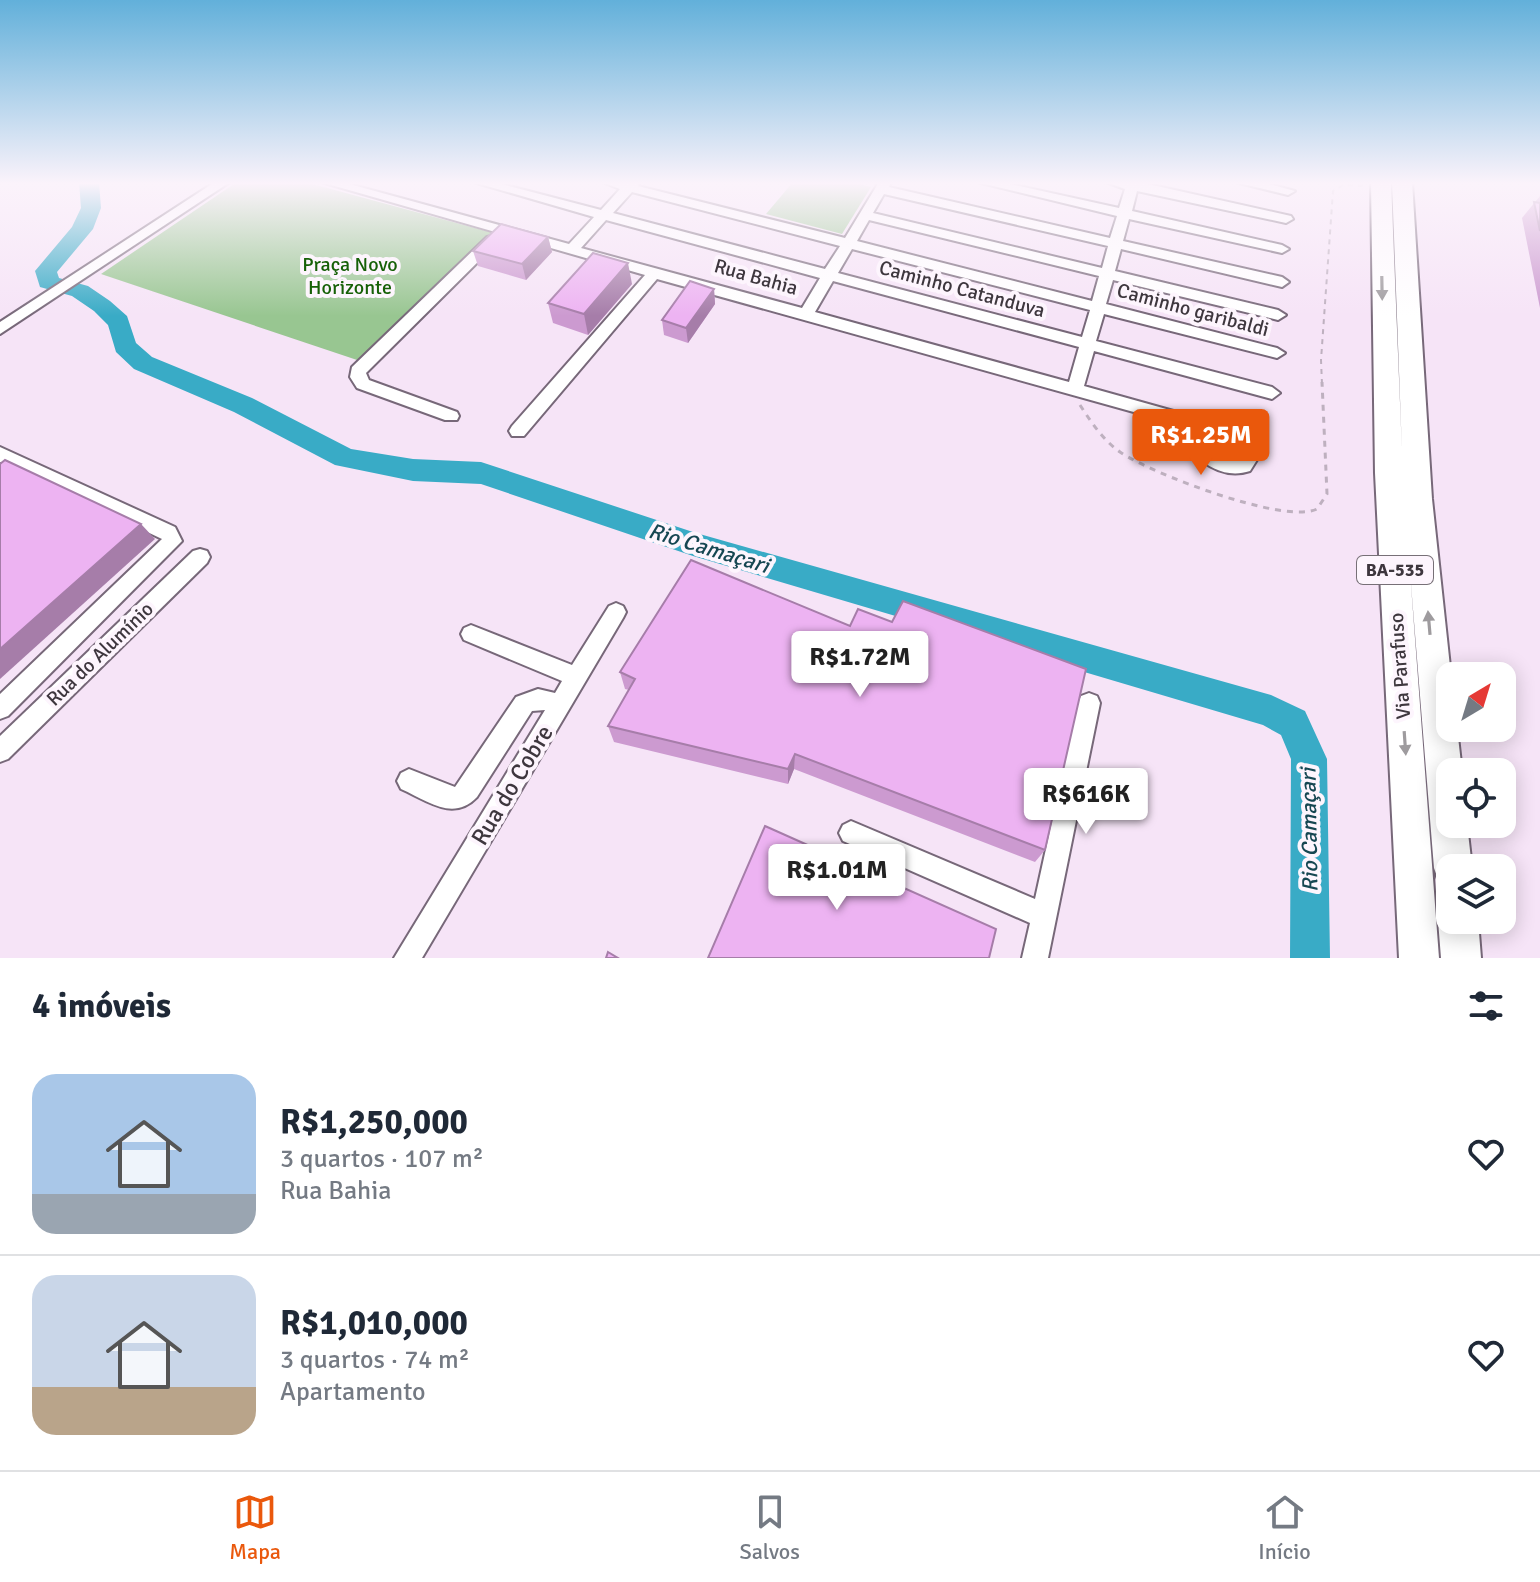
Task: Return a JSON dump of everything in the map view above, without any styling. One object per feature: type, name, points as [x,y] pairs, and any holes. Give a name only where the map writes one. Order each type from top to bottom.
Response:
[{"type":"highway","name":"Via Parafuso","points":[[1381,227],[1395,584],[1419,958]]},
{"type":"highway","name":"Via Parafuso","points":[[1404,227],[1418,499],[1452,854]]},
{"type":"highway","points":[[1459,934],[1461,958]]},
{"type":"street","points":[[0,329],[156,227]]},
{"type":"street","name":"Rua Bahia","points":[[490,227],[1172,417]]},
{"type":"street","points":[[572,249],[592,227]]},
{"type":"street","name":"Caminho Catanduva","points":[[651,227],[1272,393]]},
{"type":"street","name":"Caminho garibaldi","points":[[787,227],[1277,353]]},
{"type":"street","points":[[806,314],[857,227]]},
{"type":"street","points":[[913,227],[1278,315]]},
{"type":"street","points":[[1049,227],[1282,282]]},
{"type":"street","points":[[1075,389],[1121,227]]},
{"type":"street","points":[[1185,227],[1282,249]]},
{"type":"street","points":[[451,416],[363,384],[358,371],[502,230]]},
{"type":"street","points":[[518,431],[655,272]]},
{"type":"street","points":[[0,454],[168,532],[172,541],[0,709]]},
{"type":"street","name":"Rua do Alumínio","points":[[0,751],[200,557]]},
{"type":"street","name":"Rua do Cobre","points":[[407,958],[616,612]]},
{"type":"street","points":[[471,634],[577,677]]},
{"type":"street","points":[[409,781],[446,797],[459,799],[469,789],[524,704],[534,698],[542,698],[560,705]]},
{"type":"street","points":[[1035,958],[1089,703]]},
{"type":"street","points":[[851,833],[1044,916]]},
{"type":"green space","name":"Praça Novo Horizonte","points":[[171,227],[470,227],[501,235],[372,365],[101,274]]},
{"type":"green space","points":[[814,227],[847,227],[842,234]]},
{"type":"building","points":[[498,227],[511,227],[548,237],[522,264],[473,251]]},
{"type":"building","points":[[593,253],[628,263],[584,314],[548,303]]},
{"type":"building","points":[[690,281],[714,289],[686,328],[662,320]]},
{"type":"building","points":[[5,460],[141,524],[0,649],[0,464]]},
{"type":"building","points":[[691,560],[850,626],[858,609],[892,622],[903,601],[1086,669],[1045,850],[795,754],[788,769],[608,726],[635,679],[620,672]]},
{"type":"building","points":[[765,826],[996,929],[989,958],[708,958]]},
{"type":"waterway","name":"Rio Camaçari","points":[[83,227],[46,271],[48,282],[80,291],[102,306],[119,322],[125,346],[143,363],[243,405],[345,458],[413,470],[481,473],[693,544],[1271,711],[1293,723],[1309,759],[1310,958]]}]
